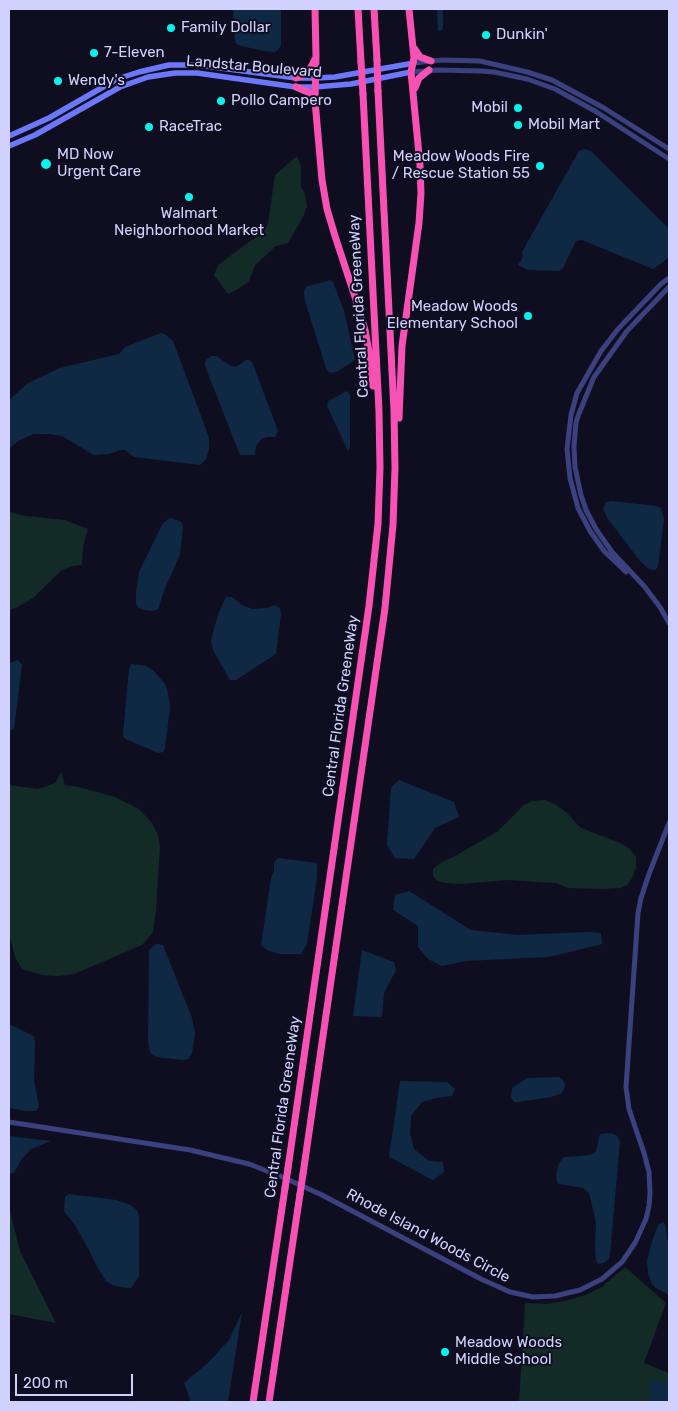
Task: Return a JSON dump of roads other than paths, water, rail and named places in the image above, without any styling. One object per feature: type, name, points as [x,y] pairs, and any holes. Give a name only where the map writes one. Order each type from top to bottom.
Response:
[{"type":"highway","points":[[315,9],[315,101],[322,180],[327,209],[365,330],[370,357],[376,439],[378,524]]},
{"type":"highway","name":"Central Florida GreeneWay","points":[[253,1402],[369,606],[378,524],[380,468],[379,411],[358,9]]},
{"type":"highway","name":"Central Florida GreeneWay","points":[[269,1402],[304,1174],[388,582],[393,525],[396,468],[394,392],[374,9]]},
{"type":"highway","points":[[396,468],[402,346],[419,223],[421,193],[411,72],[414,64],[409,9]]},
{"type":"highway","points":[[413,44],[420,57],[431,61]]},
{"type":"highway","points":[[296,78],[302,76],[310,69],[316,56]]},
{"type":"highway","points":[[414,91],[419,78],[429,70]]},
{"type":"highway","points":[[296,87],[310,93],[315,101]]},
{"type":"main road","name":"Landstar Boulevard","points":[[9,136],[49,118],[117,80],[139,72],[169,65],[198,65],[296,78],[316,78],[335,77],[414,64]]},
{"type":"main road","name":"Landstar Boulevard","points":[[9,146],[35,135],[120,87],[148,77],[175,73],[197,73],[296,87],[315,87],[351,84],[411,72]]},
{"type":"street","name":"Landstar Boulevard","points":[[414,64],[442,60],[480,62],[528,72],[552,80],[604,108],[669,149]]},
{"type":"street","name":"Landstar Boulevard","points":[[411,72],[429,70],[494,72],[527,79],[550,87],[595,111],[669,159]]},
{"type":"street","points":[[644,586],[604,551],[590,531],[578,508],[570,478],[567,449],[571,415],[577,393],[601,351],[618,328],[669,278]]},
{"type":"street","points":[[669,287],[628,331],[594,377],[578,416],[574,446],[575,467],[581,495],[596,529],[612,552],[644,586],[660,607],[669,623]]},
{"type":"street","name":"Rhode Island Woods Circle","points":[[9,1122],[190,1150],[249,1164],[312,1190],[481,1279],[510,1292],[533,1297],[555,1296],[580,1290],[602,1279],[622,1262],[635,1243],[646,1219],[649,1206],[649,1172],[628,1109],[626,1087],[638,913],[649,874],[669,823]]},
{"type":"water","points":[[233,9],[281,9],[281,46],[278,50],[274,52],[263,51],[238,45],[235,42]]},
{"type":"water","points":[[437,9],[443,9],[443,29],[440,31],[438,30]]},
{"type":"water","points":[[584,149],[591,151],[669,229],[669,257],[653,269],[582,240],[576,241],[563,268],[559,271],[528,270],[518,265],[523,257],[522,252],[579,151]]},
{"type":"water","points":[[330,280],[333,282],[344,311],[355,360],[332,373],[327,371],[305,301],[304,291],[306,287]]},
{"type":"water","points":[[161,333],[173,341],[209,438],[209,449],[206,459],[200,465],[134,457],[125,450],[94,455],[62,436],[49,434],[34,434],[18,441],[9,449],[9,400],[28,383],[60,368],[119,354],[125,347]]},
{"type":"water","points":[[216,356],[231,366],[236,367],[246,360],[252,362],[278,431],[275,437],[261,439],[256,446],[255,455],[240,455],[205,366],[207,359]]},
{"type":"water","points":[[347,391],[350,396],[350,448],[348,451],[327,406],[328,401]]},
{"type":"water","points":[[611,501],[661,508],[664,519],[658,567],[655,570],[649,569],[640,561],[608,519],[603,509],[606,502]]},
{"type":"water","points":[[170,518],[182,523],[180,555],[158,609],[153,611],[144,610],[136,604],[139,572],[163,523]]},
{"type":"water","points":[[226,597],[232,597],[242,605],[252,609],[267,608],[275,605],[280,608],[281,614],[276,654],[236,680],[230,680],[213,650],[211,640],[219,612]]},
{"type":"water","points":[[18,660],[22,665],[14,729],[9,731],[9,663]]},
{"type":"water","points":[[131,664],[146,666],[153,670],[165,684],[170,707],[163,752],[158,753],[124,738],[129,669]]},
{"type":"water","points":[[399,780],[454,802],[459,817],[435,828],[414,859],[395,858],[387,845],[391,788]]},
{"type":"water","points":[[278,858],[317,863],[317,877],[307,944],[301,954],[279,954],[267,950],[261,945],[271,878],[274,871],[274,863]]},
{"type":"water","points":[[409,891],[471,930],[517,935],[601,933],[602,944],[549,957],[466,961],[442,966],[428,959],[418,947],[418,926],[393,910],[395,895]]},
{"type":"water","points":[[156,944],[163,945],[192,1018],[195,1033],[192,1053],[188,1059],[156,1057],[150,1052],[148,1043],[149,950]]},
{"type":"water","points":[[362,950],[394,962],[396,970],[384,993],[382,1017],[353,1016]]},
{"type":"water","points":[[9,1024],[34,1036],[34,1080],[39,1107],[36,1111],[9,1108]]},
{"type":"water","points":[[559,1077],[563,1080],[565,1086],[562,1093],[551,1097],[518,1102],[514,1102],[511,1097],[512,1088],[527,1078]]},
{"type":"water","points":[[400,1081],[447,1082],[455,1089],[452,1096],[422,1102],[411,1116],[410,1133],[414,1149],[429,1161],[443,1162],[444,1172],[433,1180],[389,1157]]},
{"type":"water","points":[[611,1133],[617,1136],[620,1142],[610,1254],[609,1259],[604,1263],[598,1264],[595,1246],[596,1222],[589,1193],[583,1188],[559,1184],[556,1174],[559,1163],[564,1157],[593,1154],[596,1151],[600,1134]]},
{"type":"water","points":[[9,1136],[51,1141],[31,1149],[21,1160],[14,1173],[9,1174]]},
{"type":"water","points":[[69,1194],[116,1200],[130,1205],[137,1210],[139,1218],[139,1276],[131,1288],[119,1287],[106,1281],[75,1225],[64,1211],[65,1197]]},
{"type":"water","points":[[663,1222],[666,1226],[669,1243],[669,1295],[652,1284],[648,1274],[647,1261],[651,1245],[658,1225]]},
{"type":"water","points":[[242,1312],[228,1402],[191,1402],[184,1383],[209,1362],[229,1340]]},
{"type":"water","points":[[650,1381],[669,1383],[669,1402],[650,1402]]},
{"type":"place","name":"Family Dollar","points":[[171,28]]},
{"type":"place","name":"Dunkin'","points":[[486,35]]},
{"type":"place","name":"7-Eleven","points":[[94,53]]},
{"type":"place","name":"Wendy's","points":[[58,81]]},
{"type":"place","name":"Pollo Campero","points":[[221,101]]},
{"type":"place","name":"Mobil","points":[[518,108]]},
{"type":"place","name":"Mobil Mart","points":[[518,125]]},
{"type":"place","name":"RaceTrac","points":[[149,127]]},
{"type":"place","name":"MD Now Urgent Care","points":[[46,164]]},
{"type":"place","name":"Meadow Woods Fire / Rescue Station 55","points":[[540,166]]},
{"type":"place","name":"Walmart Neighborhood Market","points":[[189,197]]},
{"type":"place","name":"Meadow Woods Elementary School","points":[[528,316]]},
{"type":"place","name":"Meadow Woods Middle School","points":[[445,1352]]}]
